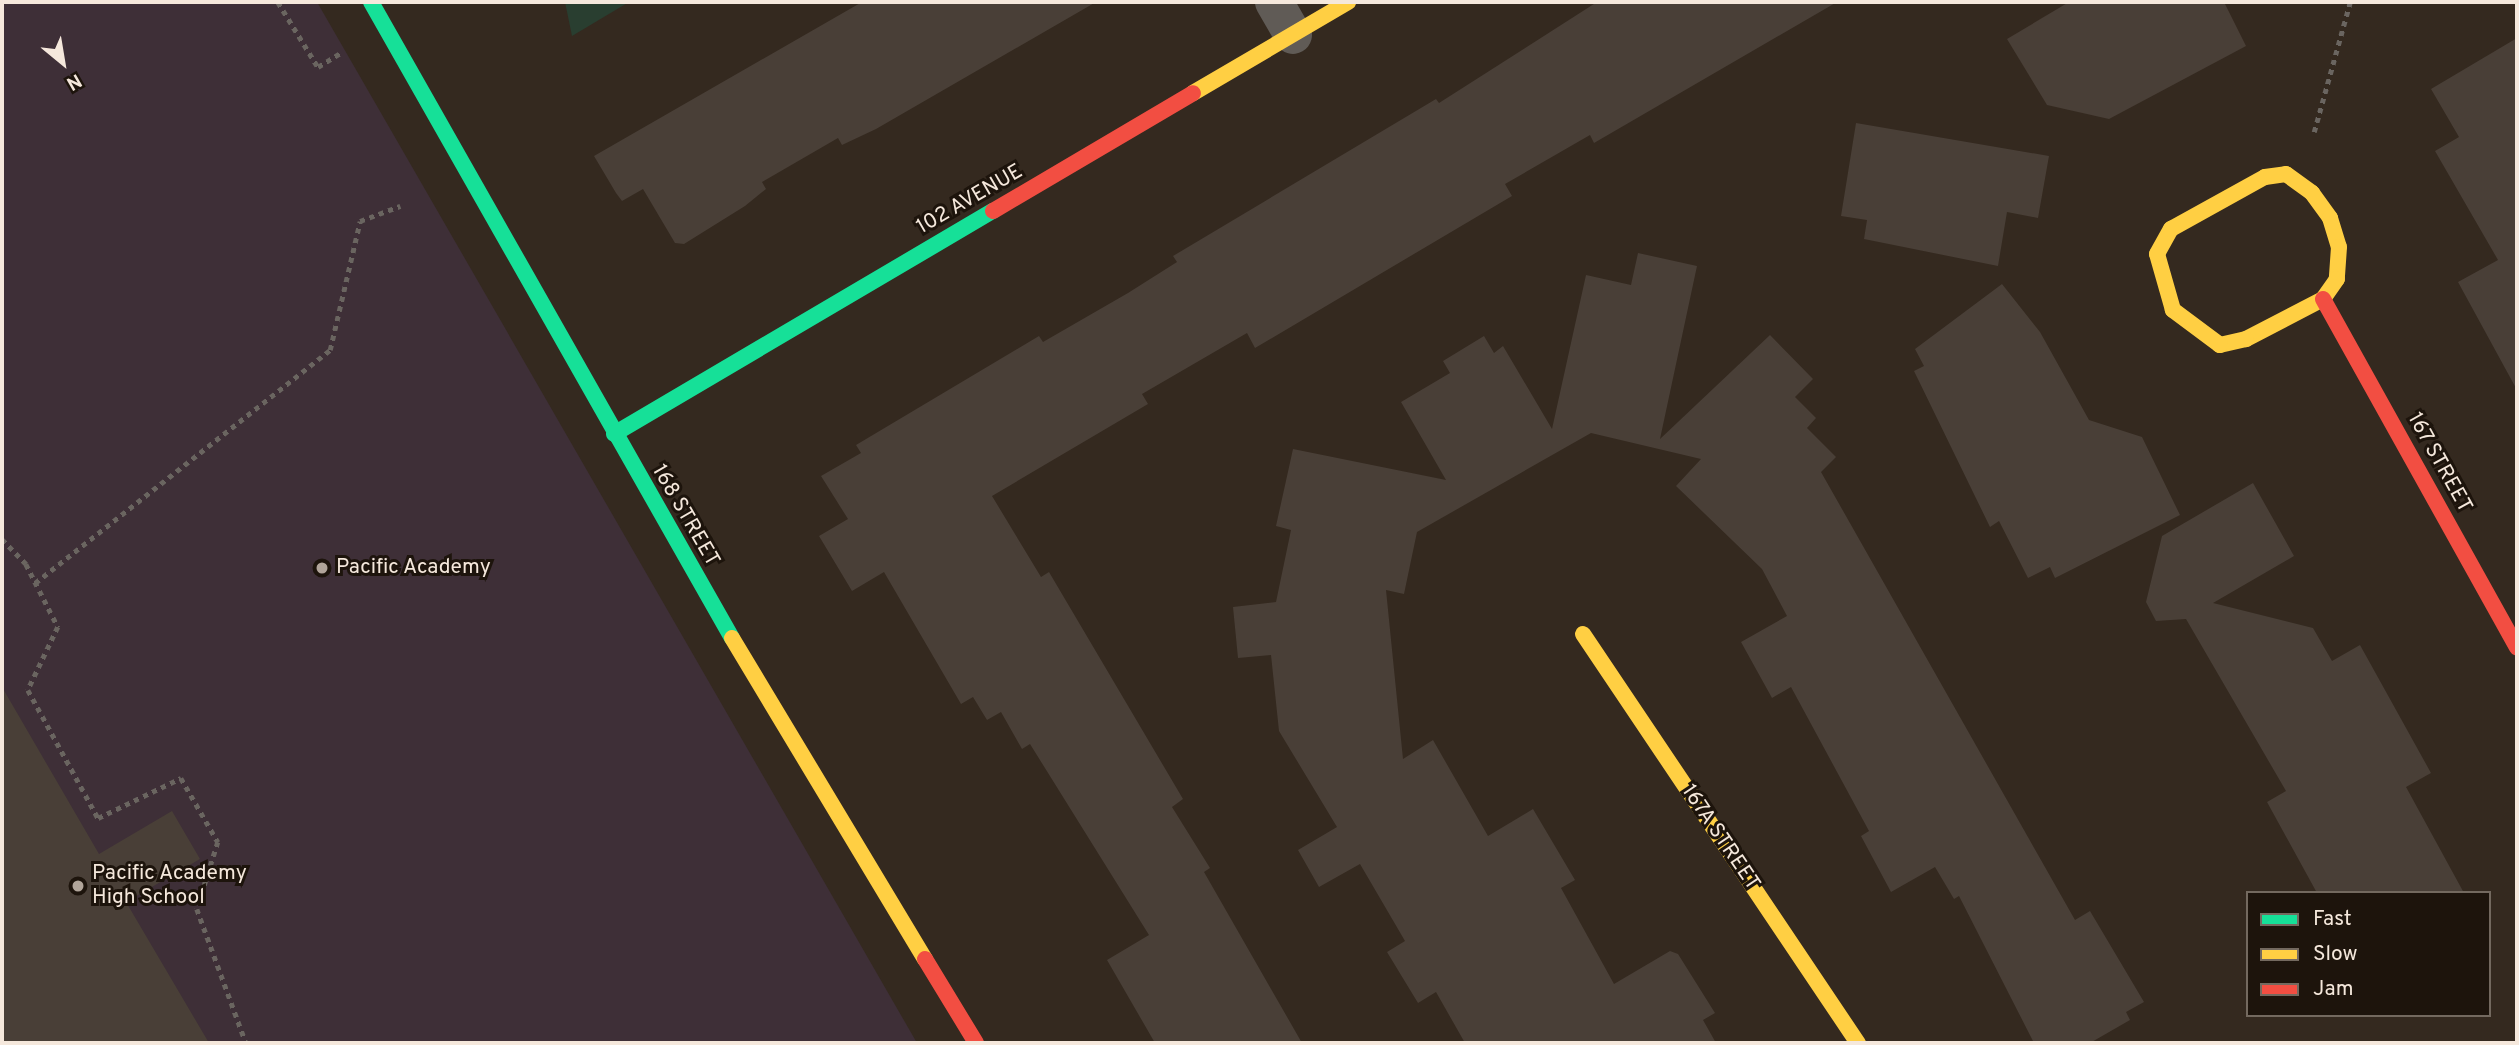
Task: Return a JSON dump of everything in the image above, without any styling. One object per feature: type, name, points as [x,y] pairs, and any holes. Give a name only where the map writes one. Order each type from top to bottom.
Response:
[{"type":"street","name":"168 STREET","points":[[372,2],[614,434],[976,1043]]},
{"type":"street","points":[[1274,2],[1293,35]]},
{"type":"street","name":"102 AVENUE","points":[[614,434],[1348,2]]},
{"type":"street","points":[[2286,174],[2298,183],[2330,218],[2339,247],[2337,279],[2323,299],[2246,339],[2220,345],[2173,310],[2161,284],[2157,254],[2171,229],[2264,177],[2286,174]]},
{"type":"street","name":"167 STREET","points":[[2323,299],[2517,648]]},
{"type":"street","name":"167A STREET","points":[[1583,634],[1858,1043]]},
{"type":"path","points":[[278,2],[318,66],[345,50]]},
{"type":"path","points":[[2298,183],[2350,2]]},
{"type":"path","points":[[35,583],[330,350],[360,221],[400,206]]},
{"type":"path","points":[[2,539],[35,583],[58,626],[28,690],[98,818],[181,778],[218,842],[197,909],[246,1043]]},
{"type":"shaded area","name":"Pacific Academy","points":[[2,2],[317,2],[917,1043],[2,1043]]},
{"type":"green space","points":[[565,2],[629,2],[572,36]]},
{"type":"building","points":[[862,2],[1096,2],[876,129],[842,145],[838,138],[762,182],[766,189],[745,206],[684,244],[675,243],[643,189],[622,201],[594,156]]},
{"type":"building","points":[[1597,2],[1837,2],[1594,143],[1590,135],[1505,184],[1512,196],[1255,348],[1247,333],[1142,394],[1148,404],[992,496],[1041,577],[1049,572],[1183,799],[1172,807],[1210,868],[1204,872],[1302,1043],[1155,1043],[1107,960],[1149,935],[1030,744],[1022,749],[1001,712],[987,720],[973,697],[961,704],[884,572],[852,591],[819,536],[848,519],[821,476],[861,453],[856,445],[1039,336],[1043,342],[1128,293],[1177,262],[1173,256],[1436,99],[1439,103]]},
{"type":"building","points":[[2069,2],[2224,2],[2246,46],[2109,119],[2047,105],[2007,39]]},
{"type":"building","points":[[2517,38],[2517,390],[2458,282],[2498,260],[2435,151],[2459,137],[2431,89]]},
{"type":"building","points":[[1856,123],[2049,156],[2038,218],[2007,212],[1998,266],[1864,239],[1867,220],[1841,216]]},
{"type":"building","points":[[1638,253],[1697,266],[1660,439],[1770,335],[1813,379],[1795,397],[1816,418],[1807,428],[1836,457],[1821,472],[2075,920],[2090,911],[2144,1002],[2126,1012],[2130,1020],[2090,1043],[2034,1043],[1959,896],[1954,899],[1935,867],[1891,892],[1861,836],[1869,831],[1791,687],[1772,698],[1741,642],[1787,616],[1762,569],[1676,486],[1701,459],[1591,433],[1417,532],[1404,594],[1386,590],[1403,759],[1433,740],[1488,836],[1533,809],[1575,880],[1561,888],[1614,984],[1670,951],[1678,954],[1715,1013],[1703,1020],[1716,1043],[1465,1043],[1436,992],[1418,1003],[1387,952],[1405,941],[1360,864],[1319,887],[1298,850],[1337,827],[1279,731],[1271,655],[1238,658],[1233,607],[1276,602],[1291,530],[1276,526],[1293,449],[1446,480],[1401,402],[1450,373],[1443,361],[1484,336],[1494,353],[1503,346],[1552,429],[1586,275],[1631,285]]},
{"type":"building","points":[[2002,284],[2040,332],[2089,420],[2142,437],[2180,515],[2055,578],[2050,567],[2028,578],[1999,521],[1990,527],[1914,371],[1924,366],[1915,349]]},
{"type":"building","points":[[2253,483],[2294,556],[2213,603],[2313,628],[2332,661],[2360,645],[2431,773],[2406,787],[2463,891],[2316,891],[2267,802],[2286,791],[2186,619],[2156,621],[2146,602],[2162,536]]},
{"type":"building","name":"Pacific Academy High School","points":[[2,687],[99,854],[172,811],[200,859],[126,902],[209,1043],[2,1043]]},
{"type":"traffic: fast","points":[[371,2],[732,638]]},
{"type":"traffic: fast","points":[[614,434],[993,211]]},
{"type":"traffic: slow","points":[[1193,93],[1348,2]]},
{"type":"traffic: slow","points":[[2286,174],[2312,193],[2330,218],[2339,247],[2337,279],[2323,299],[2246,339],[2220,345],[2173,310],[2157,254],[2171,229],[2265,177],[2286,174]]},
{"type":"traffic: slow","points":[[1583,634],[1858,1043]]},
{"type":"traffic: slow","points":[[732,638],[925,959]]},
{"type":"traffic: jam","points":[[993,211],[1193,93]]},
{"type":"traffic: jam","points":[[2323,299],[2517,648]]},
{"type":"traffic: jam","points":[[925,959],[976,1043]]},
{"type":"place","name":"Pacific Academy","points":[[322,568]]},
{"type":"place","name":"Pacific Academy High School","points":[[78,886]]}]
